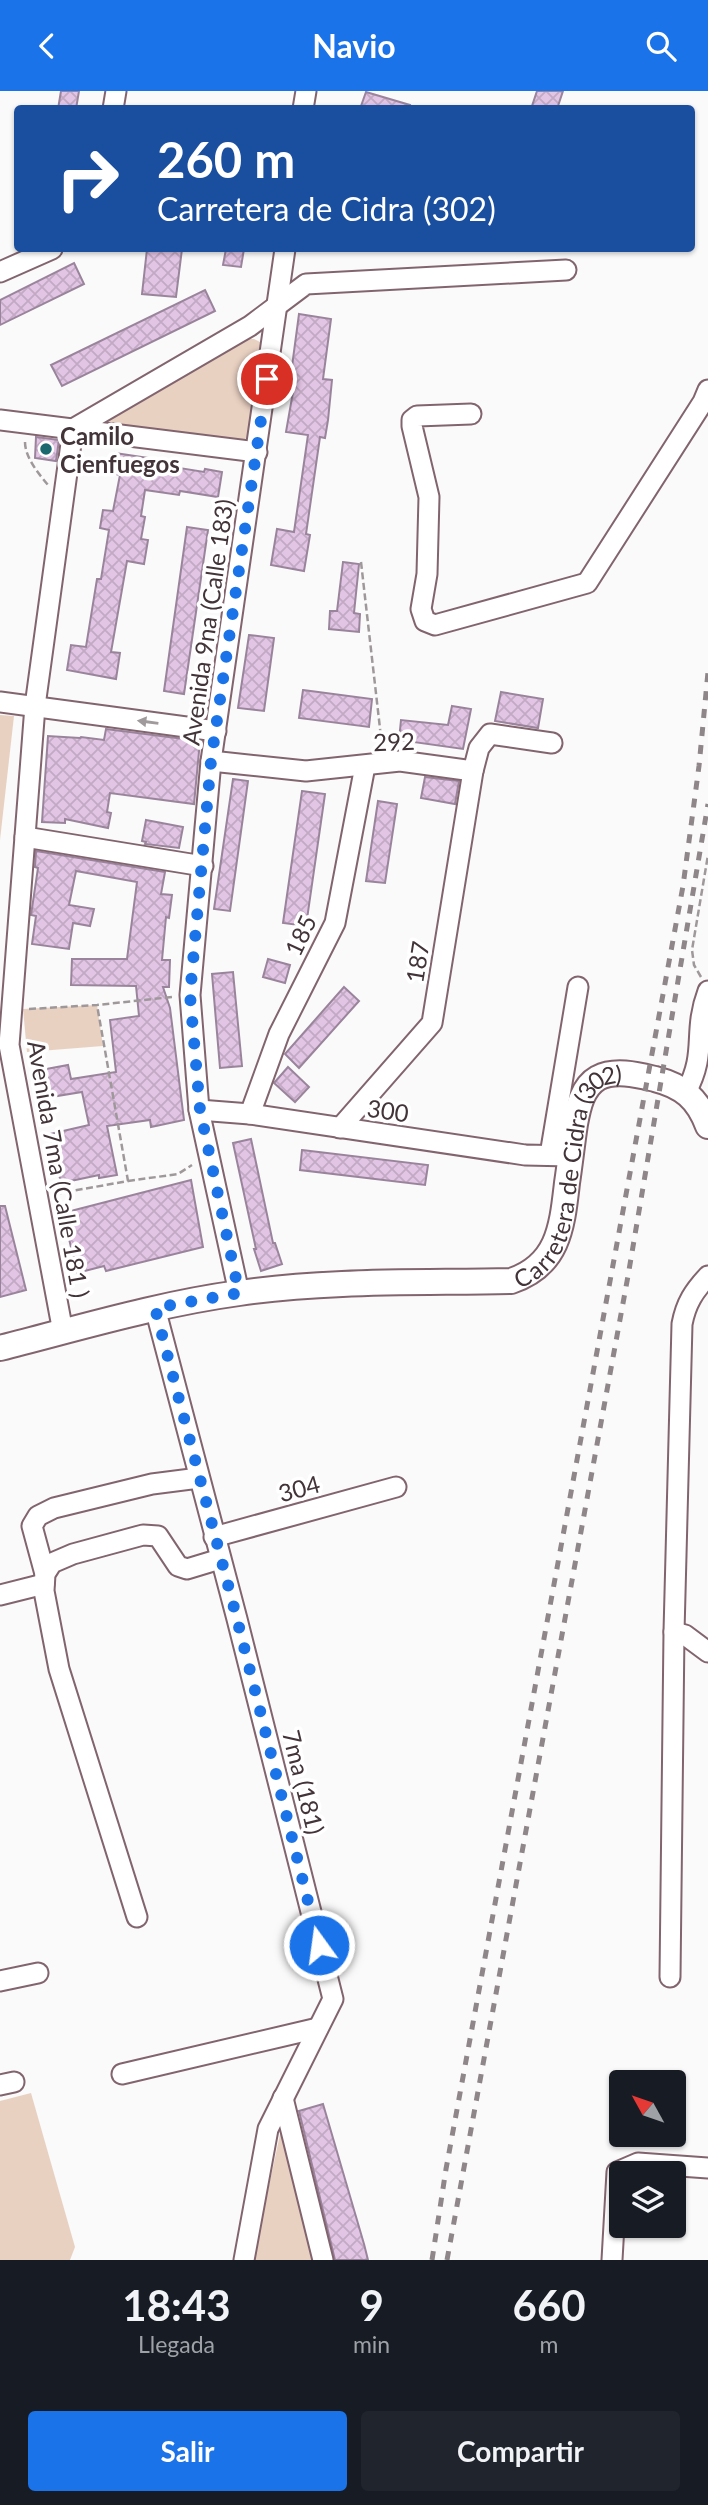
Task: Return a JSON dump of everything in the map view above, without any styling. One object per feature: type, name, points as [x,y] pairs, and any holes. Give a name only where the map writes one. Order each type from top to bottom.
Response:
[{"type":"main road","name":"Carretera de Cidra (302)","points":[[0,1348],[155,1308],[239,1293],[331,1284],[511,1281],[525,1276],[540,1266],[553,1249],[562,1224],[560,1156],[587,1087],[607,1074],[621,1073],[676,1085],[686,1092]]},
{"type":"main road","points":[[686,1092],[702,1110],[708,1126]]},
{"type":"street","points":[[0,272],[45,252]]},
{"type":"street","name":"Avenida 9na (Calle 183)","points":[[239,1293],[200,1110],[190,995],[211,761],[285,252]]},
{"type":"street","points":[[73,429],[250,326],[306,284],[566,270]]},
{"type":"street","points":[[471,414],[418,416],[412,420],[429,497],[427,575],[421,609],[425,621],[435,625],[587,583],[703,402],[708,390]]},
{"type":"street","points":[[0,420],[257,452]]},
{"type":"street","name":"Avenida 7ma (Calle 181 )","points":[[63,1332],[9,1045],[35,706],[73,429]]},
{"type":"street","points":[[0,702],[216,731]]},
{"type":"street","points":[[473,771],[479,748],[490,734],[552,743]]},
{"type":"street","name":"292","points":[[211,761],[306,771],[400,761],[473,771]]},
{"type":"street","name":"185","points":[[250,1114],[279,1034],[335,923],[374,765]]},
{"type":"street","name":"187","points":[[340,1128],[432,1023],[473,771]]},
{"type":"street","points":[[25,837],[203,866]]},
{"type":"street","points":[[560,1156],[578,987]]},
{"type":"street","points":[[686,1092],[705,1066],[702,1016],[708,991]]},
{"type":"street","name":"300","points":[[200,1110],[250,1114],[525,1155],[560,1156]]},
{"type":"street","points":[[670,1977],[674,1632],[682,1324],[685,1307],[693,1291],[708,1276]]},
{"type":"street","name":"7ma (181)","points":[[155,1308],[333,1999],[268,2129],[244,2260]]},
{"type":"street","points":[[137,1917],[59,1669],[44,1591],[45,1579],[32,1526],[38,1516],[54,1508],[152,1485],[199,1478]]},
{"type":"street","name":"304","points":[[215,1537],[396,1487]]},
{"type":"street","points":[[0,1595],[45,1579],[52,1563],[73,1554],[143,1535],[158,1536],[177,1566],[187,1569],[220,1559]]},
{"type":"street","points":[[674,1632],[685,1635],[708,1652]]},
{"type":"street","points":[[0,1981],[38,1973]]},
{"type":"street","points":[[122,2074],[318,2028]]},
{"type":"street","points":[[283,2098],[323,2260]]},
{"type":"street","points":[[612,2260],[617,2172],[638,2163],[708,2168]]},
{"type":"path","points":[[25,423],[25,448],[37,472],[63,504]]},
{"type":"path","points":[[361,562],[374,765]]},
{"type":"path","points":[[708,855],[692,950],[694,965],[708,984]]},
{"type":"path","points":[[12,1008],[97,1005],[190,995]]},
{"type":"path","points":[[97,1005],[128,1181]]},
{"type":"path","points":[[38,1197],[178,1174],[209,1153]]},
{"type":"shaded area","points":[[244,339],[254,339],[262,343],[251,435],[242,441],[99,422]]},
{"type":"shaded area","points":[[0,715],[14,716],[0,840]]},
{"type":"shaded area","points":[[97,1005],[103,1046],[27,1052],[23,1009]]},
{"type":"shaded area","points":[[31,2093],[75,2247],[70,2260],[0,2260],[0,2101]]},
{"type":"shaded area","points":[[282,2125],[315,2260],[253,2260]]},
{"type":"building","points":[[61,91],[79,91],[77,105],[59,105]]},
{"type":"building","points":[[537,91],[563,91],[558,105],[532,105]]},
{"type":"building","points":[[366,92],[410,105],[361,105]]},
{"type":"building","points":[[147,252],[182,252],[176,297],[142,294]]},
{"type":"building","points":[[225,252],[244,252],[241,267],[223,265]]},
{"type":"building","points":[[74,263],[84,284],[0,325],[0,300]]},
{"type":"building","points":[[205,290],[215,311],[62,386],[51,365]]},
{"type":"building","points":[[299,314],[331,319],[323,379],[332,380],[328,420],[325,438],[320,437],[306,534],[310,535],[304,571],[271,565],[277,529],[294,532],[308,435],[286,432],[293,392],[283,391],[286,374],[291,374]]},
{"type":"building","name":"Camilo Cienfuegos","points":[[36,437],[59,440],[56,461],[35,458]]},
{"type":"building","points":[[115,453],[149,458],[148,463],[204,472],[205,469],[222,472],[218,497],[180,491],[179,495],[145,490],[141,516],[145,517],[141,539],[148,540],[144,564],[127,561],[111,652],[120,653],[116,679],[67,670],[71,645],[86,647],[97,579],[101,579],[109,530],[100,528],[103,510],[113,511],[120,475],[111,473]]},
{"type":"building","points":[[187,527],[208,530],[184,694],[164,691]]},
{"type":"building","points":[[343,562],[359,564],[354,613],[360,614],[359,632],[329,629],[330,611],[337,611]]},
{"type":"building","points":[[249,635],[274,638],[264,711],[238,708]]},
{"type":"building","points":[[303,690],[372,699],[369,727],[299,718]]},
{"type":"building","points":[[501,692],[543,699],[538,728],[495,721]]},
{"type":"building","points":[[452,706],[471,709],[463,749],[399,740],[401,720],[448,725]]},
{"type":"building","points":[[106,729],[200,741],[194,804],[110,793],[107,812],[111,813],[108,828],[65,819],[65,823],[42,822],[48,736],[104,740]]},
{"type":"building","points":[[425,777],[459,781],[455,804],[421,798]]},
{"type":"building","points":[[233,779],[248,781],[230,911],[214,909]]},
{"type":"building","points":[[302,791],[325,794],[306,926],[283,923]]},
{"type":"building","points":[[378,801],[397,804],[385,883],[366,881]]},
{"type":"building","points":[[146,820],[183,827],[179,848],[145,844],[146,842],[142,841]]},
{"type":"building","points":[[36,851],[165,872],[161,894],[172,895],[169,918],[166,917],[162,960],[170,960],[169,987],[163,987],[170,1008],[184,1120],[151,1127],[150,1120],[107,1126],[117,1175],[99,1178],[99,1175],[61,1183],[50,1134],[89,1125],[82,1092],[51,1097],[46,1069],[68,1065],[71,1079],[116,1072],[110,1020],[139,1016],[136,986],[71,985],[72,959],[127,959],[137,882],[76,871],[69,905],[94,909],[90,926],[73,923],[69,949],[32,944],[36,916],[31,915],[38,868],[35,867]]},
{"type":"building","points":[[268,959],[290,965],[285,983],[263,977]]},
{"type":"building","points":[[233,972],[242,1066],[220,1068],[212,974]]},
{"type":"building","points":[[344,987],[359,1001],[299,1068],[285,1054]]},
{"type":"building","points":[[288,1067],[309,1087],[295,1102],[274,1083]]},
{"type":"building","points":[[251,1139],[273,1243],[282,1264],[261,1271],[254,1249],[233,1143]]},
{"type":"building","points":[[302,1150],[428,1165],[425,1185],[300,1170]]},
{"type":"building","points":[[191,1180],[203,1247],[106,1271],[104,1266],[77,1273],[63,1213]]},
{"type":"building","points":[[0,1206],[5,1206],[26,1290],[0,1297]]},
{"type":"building","points":[[323,2104],[368,2260],[335,2260],[299,2111]]},
{"type":"railway","points":[[432,2260],[446,2169],[683,886],[708,672]]},
{"type":"railway","points":[[447,2260],[628,1276],[708,804]]},
{"type":"place","name":"Camilo Cienfuegos","points":[[46,449]]},
{"type":"route","points":[[267,379],[211,761],[190,995],[200,1110],[239,1293],[155,1308],[319,1945]]}]
